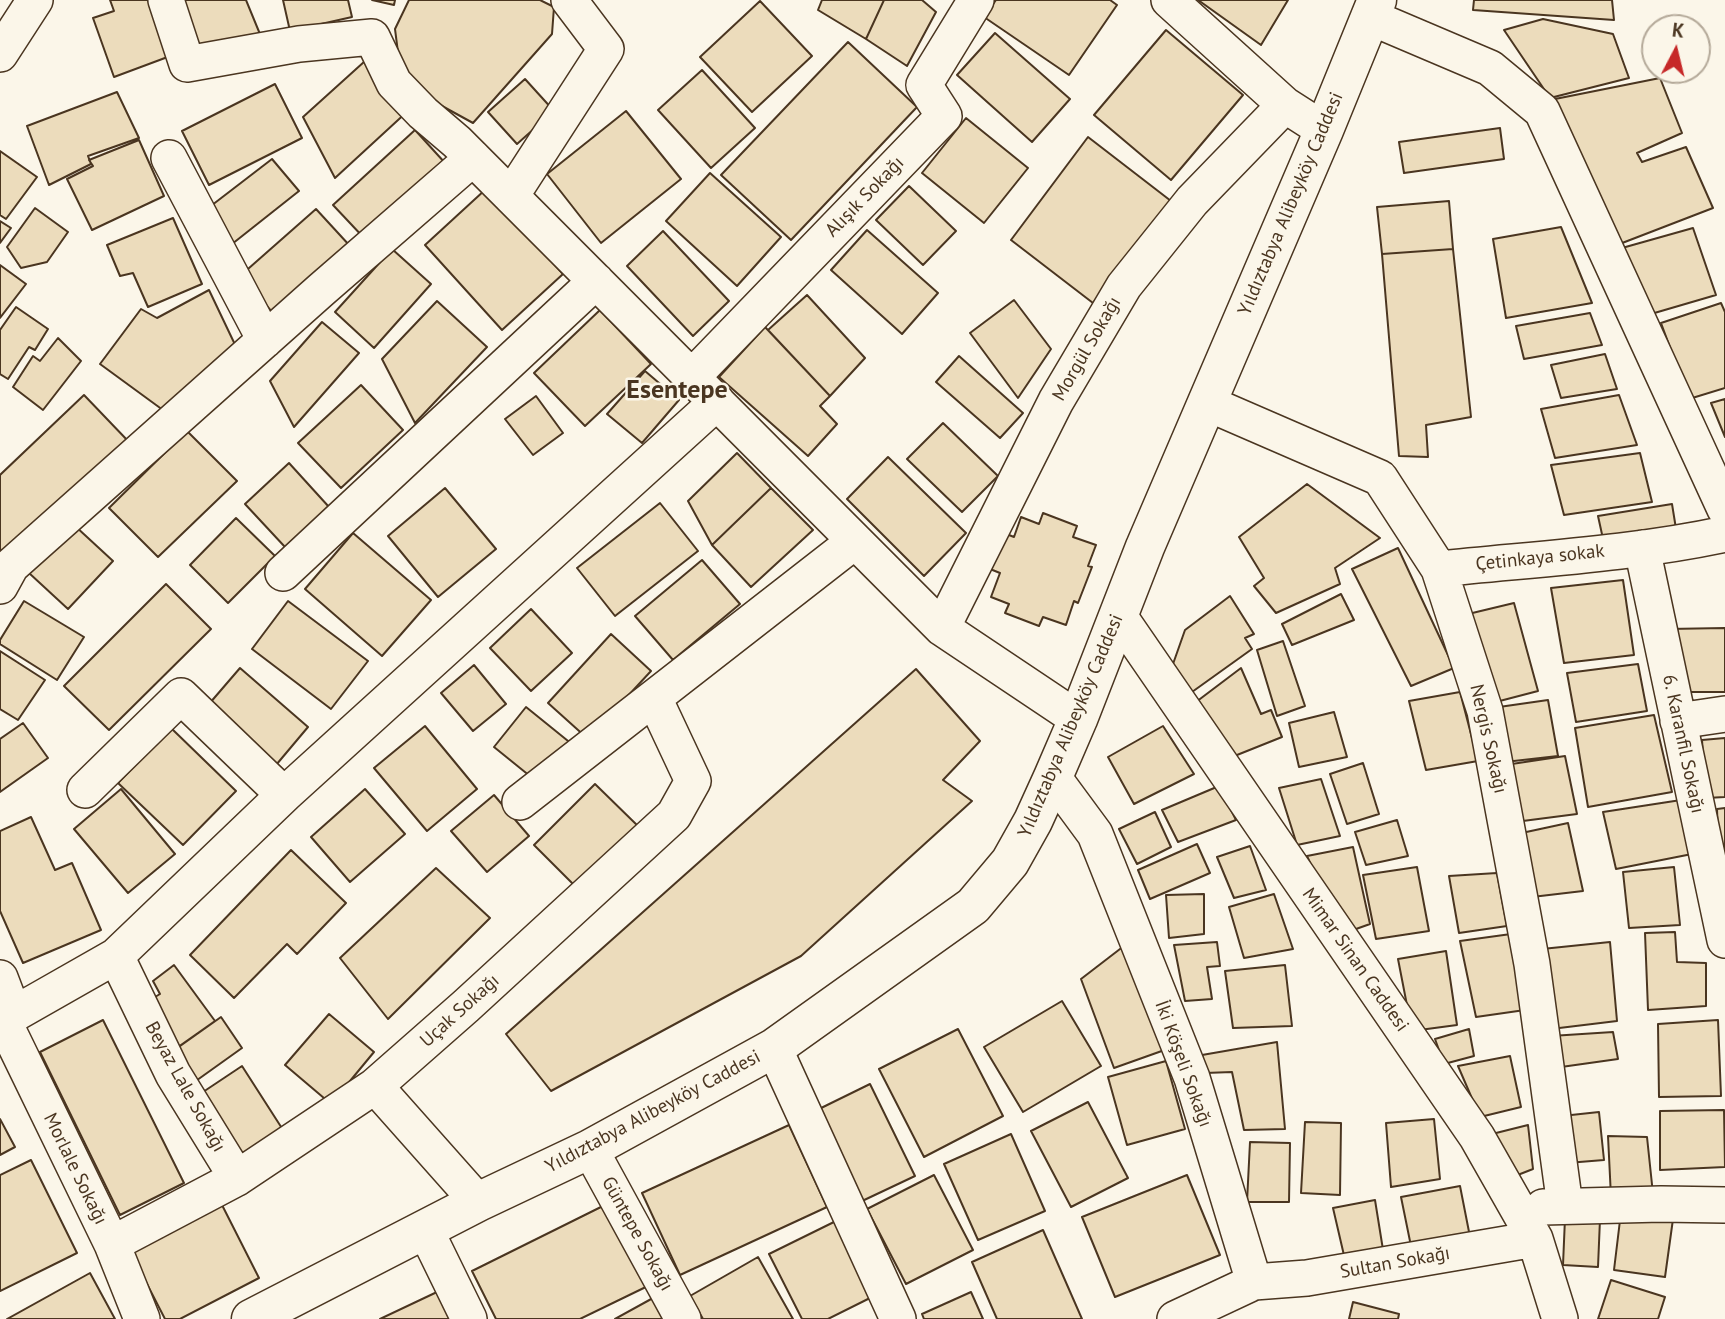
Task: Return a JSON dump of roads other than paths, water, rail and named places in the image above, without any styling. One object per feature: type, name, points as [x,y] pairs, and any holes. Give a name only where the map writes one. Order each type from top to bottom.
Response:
[{"type":"main road","name":"Yıldıztabya Alibeyköy Caddesi","points":[[251,1319],[478,1202],[590,1149],[774,1048],[973,906],[1010,862],[1053,777],[1145,547],[1324,130],[1373,8]]},
{"type":"street","points":[[0,54],[34,0]]},
{"type":"street","points":[[166,0],[187,64],[299,44],[372,37],[394,83],[473,158],[942,628],[1078,719]]},
{"type":"street","points":[[511,196],[606,50],[569,0]]},
{"type":"street","name":"Alışık Sokağı","points":[[692,377],[944,117],[923,85],[976,0]]},
{"type":"street","points":[[1169,0],[1285,105],[1324,130]]},
{"type":"street","points":[[1373,8],[1490,68],[1542,111],[1725,509]]},
{"type":"street","name":"Morgül Sokağı","points":[[942,628],[1056,401],[1124,286],[1192,201],[1285,105]]},
{"type":"street","points":[[169,158],[265,340]]},
{"type":"street","points":[[4,571],[473,158]]},
{"type":"street","points":[[283,573],[596,281]]},
{"type":"street","points":[[6,1019],[116,956],[284,795],[717,402]]},
{"type":"street","name":"Nergis Sokağı","points":[[1207,403],[1380,478],[1438,569],[1485,710],[1532,964],[1565,1206]]},
{"type":"street","name":"Çetinkaya sokak","points":[[1438,569],[1642,548],[1725,534]]},
{"type":"street","points":[[520,802],[855,541]]},
{"type":"street","name":"6. Karanfil Sokağı","points":[[1642,548],[1725,940]]},
{"type":"street","name":"Mimar Sinan Caddesi","points":[[1119,616],[1477,1137],[1535,1239],[1560,1319]]},
{"type":"street","points":[[85,790],[181,696],[284,795]]},
{"type":"street","name":"Uçak Sokağı","points":[[112,1244],[237,1178],[375,1086],[674,815],[693,781],[654,698]]},
{"type":"street","points":[[1678,721],[1725,714]]},
{"type":"street","name":"İki Köşeli Sokağı","points":[[1053,777],[1095,834],[1192,1078],[1254,1282]]},
{"type":"street","name":"Beyaz Lale Sokağı","points":[[116,956],[173,1074],[237,1178]]},
{"type":"street","name":"Morlale Sokağı","points":[[0,978],[6,1019],[112,1244],[142,1319]]},
{"type":"street","points":[[774,1048],[898,1319]]},
{"type":"street","points":[[375,1086],[478,1202]]},
{"type":"street","name":"Güntepe Sokağı","points":[[590,1149],[683,1319]]},
{"type":"street","points":[[1517,1208],[1661,1203],[1725,1205]]},
{"type":"street","points":[[425,1229],[469,1319]]},
{"type":"street","name":"Sultan Sokağı","points":[[1254,1282],[1307,1278],[1535,1239]]},
{"type":"street","points":[[1175,1319],[1254,1282]]},
{"type":"district","name":"Esentepe","points":[[677,391]]}]
